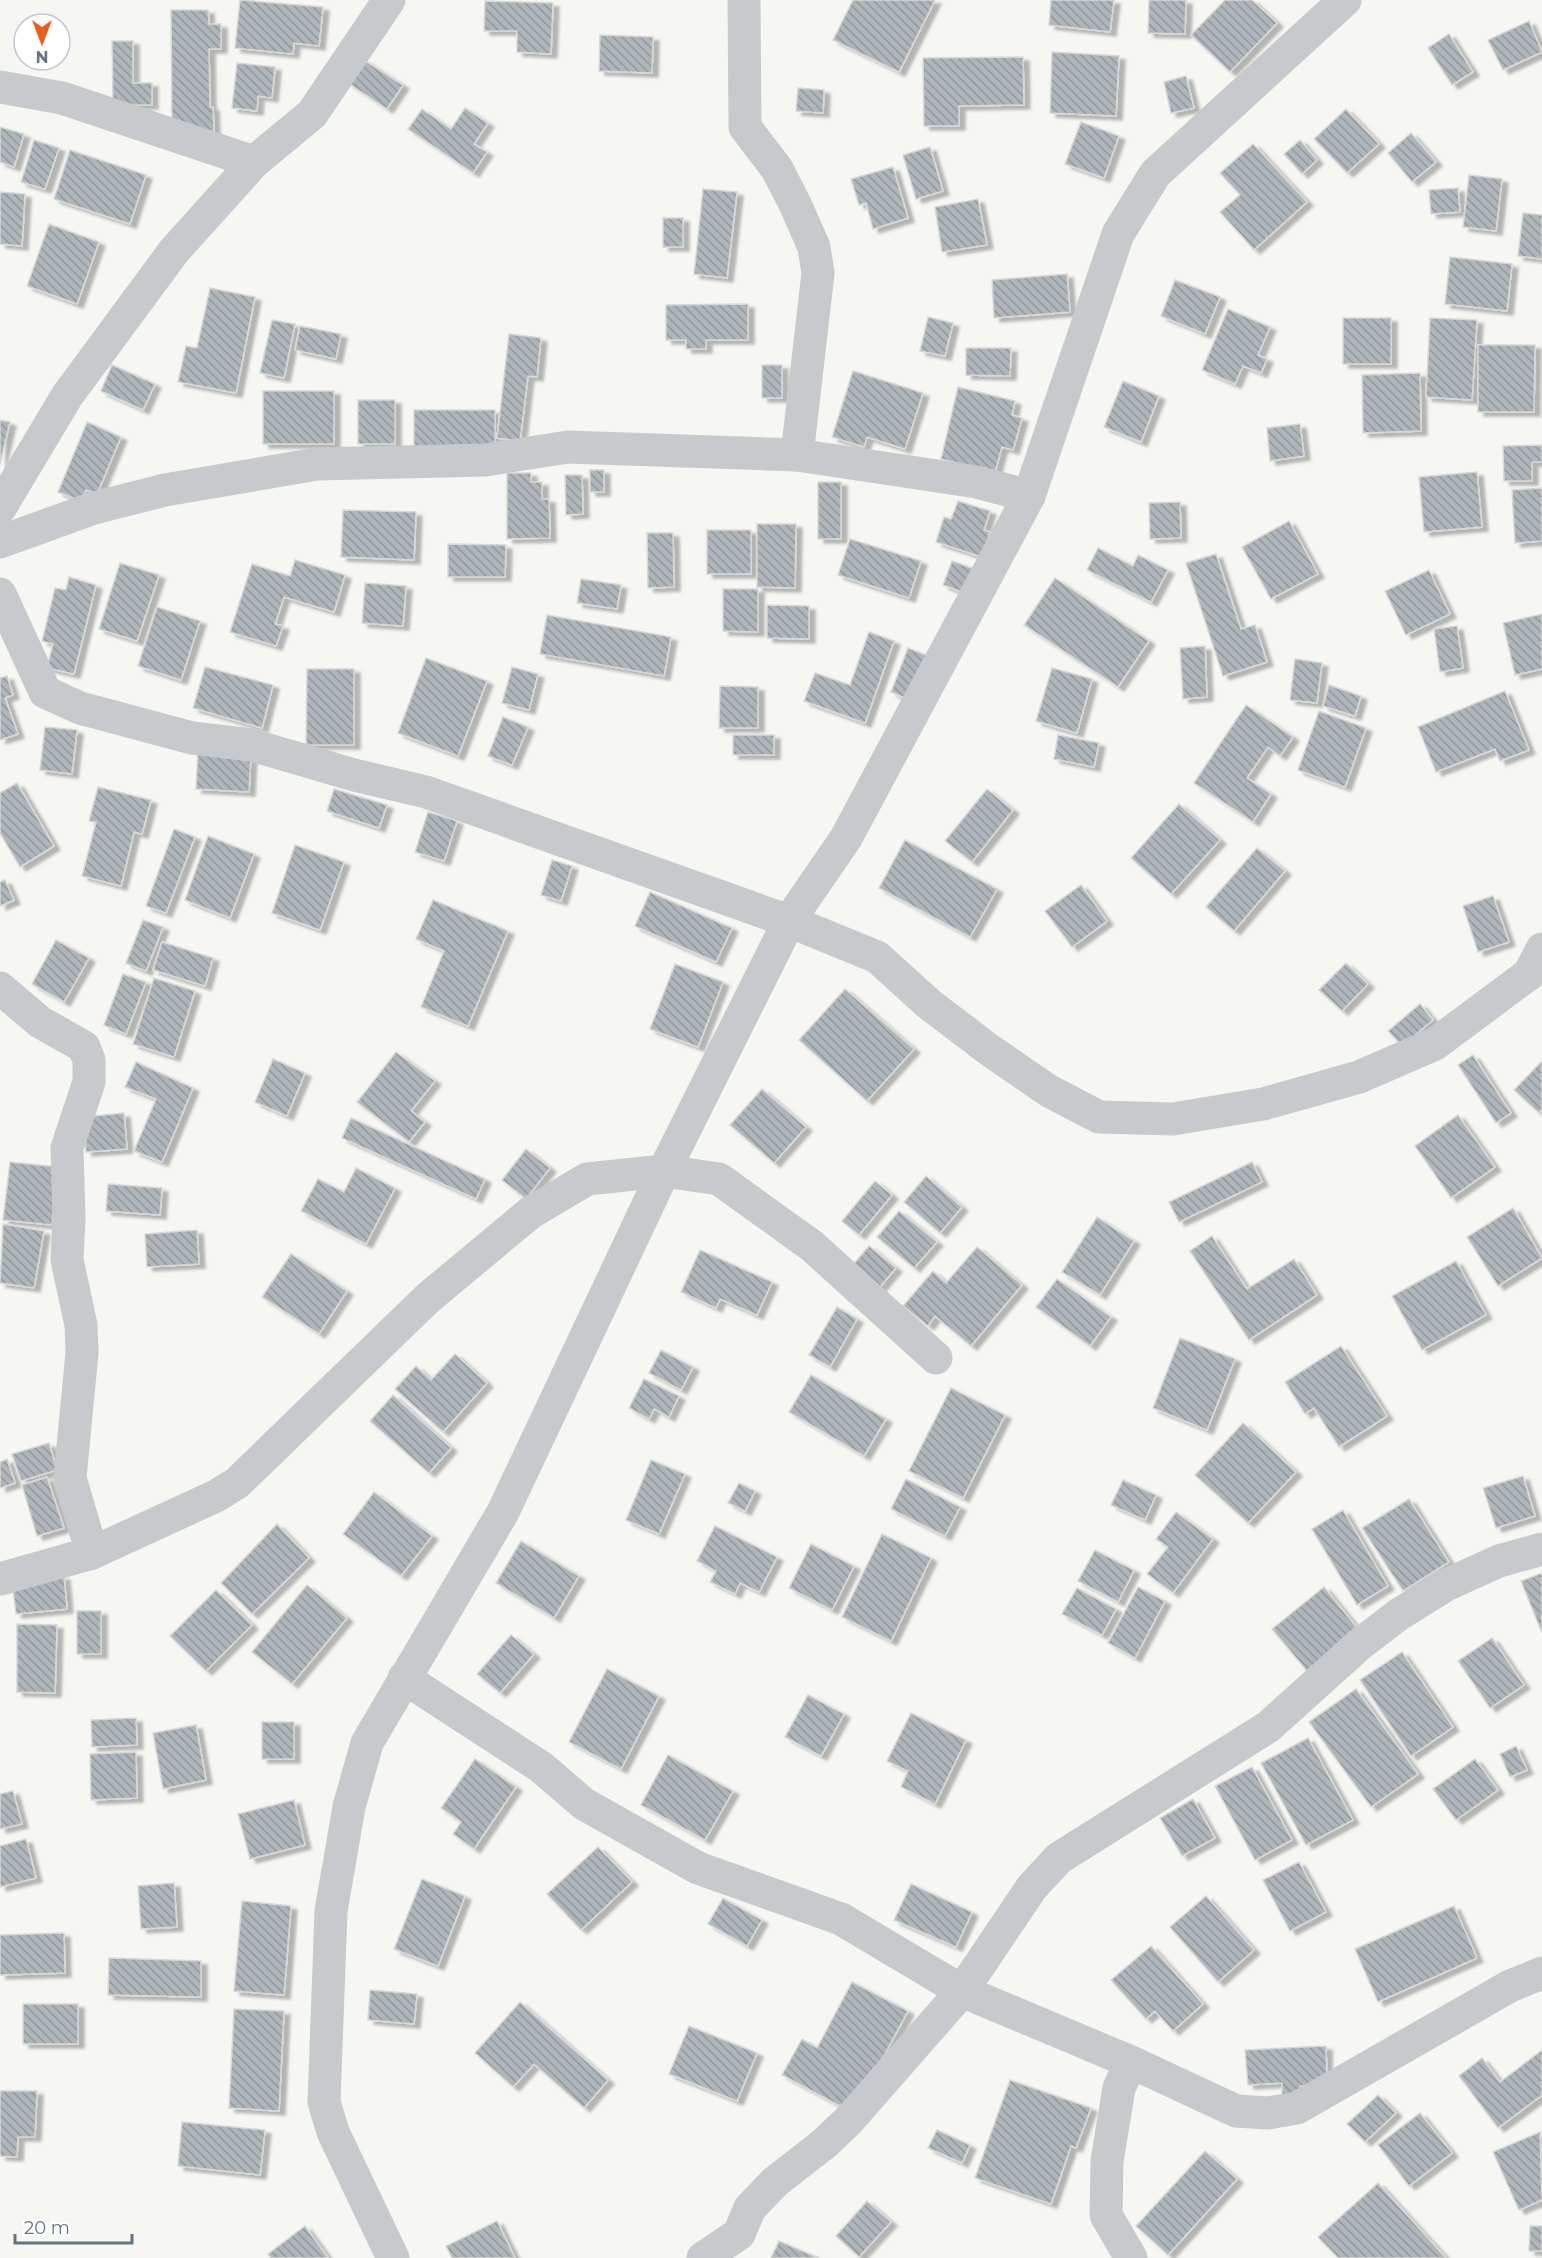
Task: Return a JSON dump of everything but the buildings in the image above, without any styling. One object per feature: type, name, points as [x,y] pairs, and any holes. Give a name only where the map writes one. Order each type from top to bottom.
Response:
[{"type":"street","points":[[0,508],[74,386],[174,251],[254,162],[312,114],[389,0]]},
{"type":"street","points":[[744,0],[745,127],[777,169],[795,204],[814,248],[818,273],[797,455]]},
{"type":"street","points":[[393,2258],[333,2132],[324,2102],[330,1911],[349,1807],[367,1743],[503,1512],[664,1171],[789,921],[846,838],[1029,496],[1118,234],[1155,174],[1345,0]]},
{"type":"street","points":[[0,87],[62,98],[254,162]]},
{"type":"street","points":[[0,542],[94,508],[165,490],[317,464],[485,460],[568,447],[797,455],[966,481],[1029,496]]},
{"type":"street","points":[[0,594],[45,692],[80,708],[192,738],[252,745],[354,775],[426,792],[789,921],[877,957],[929,1004],[988,1049],[1049,1091],[1099,1117],[1173,1119],[1263,1104],[1359,1077],[1435,1044],[1528,975],[1542,948]]},
{"type":"street","points":[[0,988],[40,1022],[84,1047],[89,1060],[89,1082],[67,1148],[69,1218],[67,1260],[81,1325],[82,1353],[70,1478],[92,1553]]},
{"type":"street","points":[[0,1579],[92,1553],[216,1496],[237,1483],[428,1298],[530,1213],[587,1179],[664,1171],[719,1179],[812,1246],[936,1358]]},
{"type":"street","points":[[704,2258],[736,2246],[750,2208],[775,2182],[825,2143],[850,2119],[962,1991],[1032,1887],[1059,1858],[1268,1727],[1359,1645],[1398,1615],[1446,1585],[1499,1561],[1542,1549]]},
{"type":"street","points":[[404,1678],[541,1767],[584,1803],[698,1868],[841,1919],[962,1991],[1131,2062],[1236,2112],[1268,2113],[1297,2108],[1500,1992],[1542,1973]]},
{"type":"street","points":[[1131,2062],[1119,2088],[1107,2161],[1106,2215],[1131,2258]]}]
